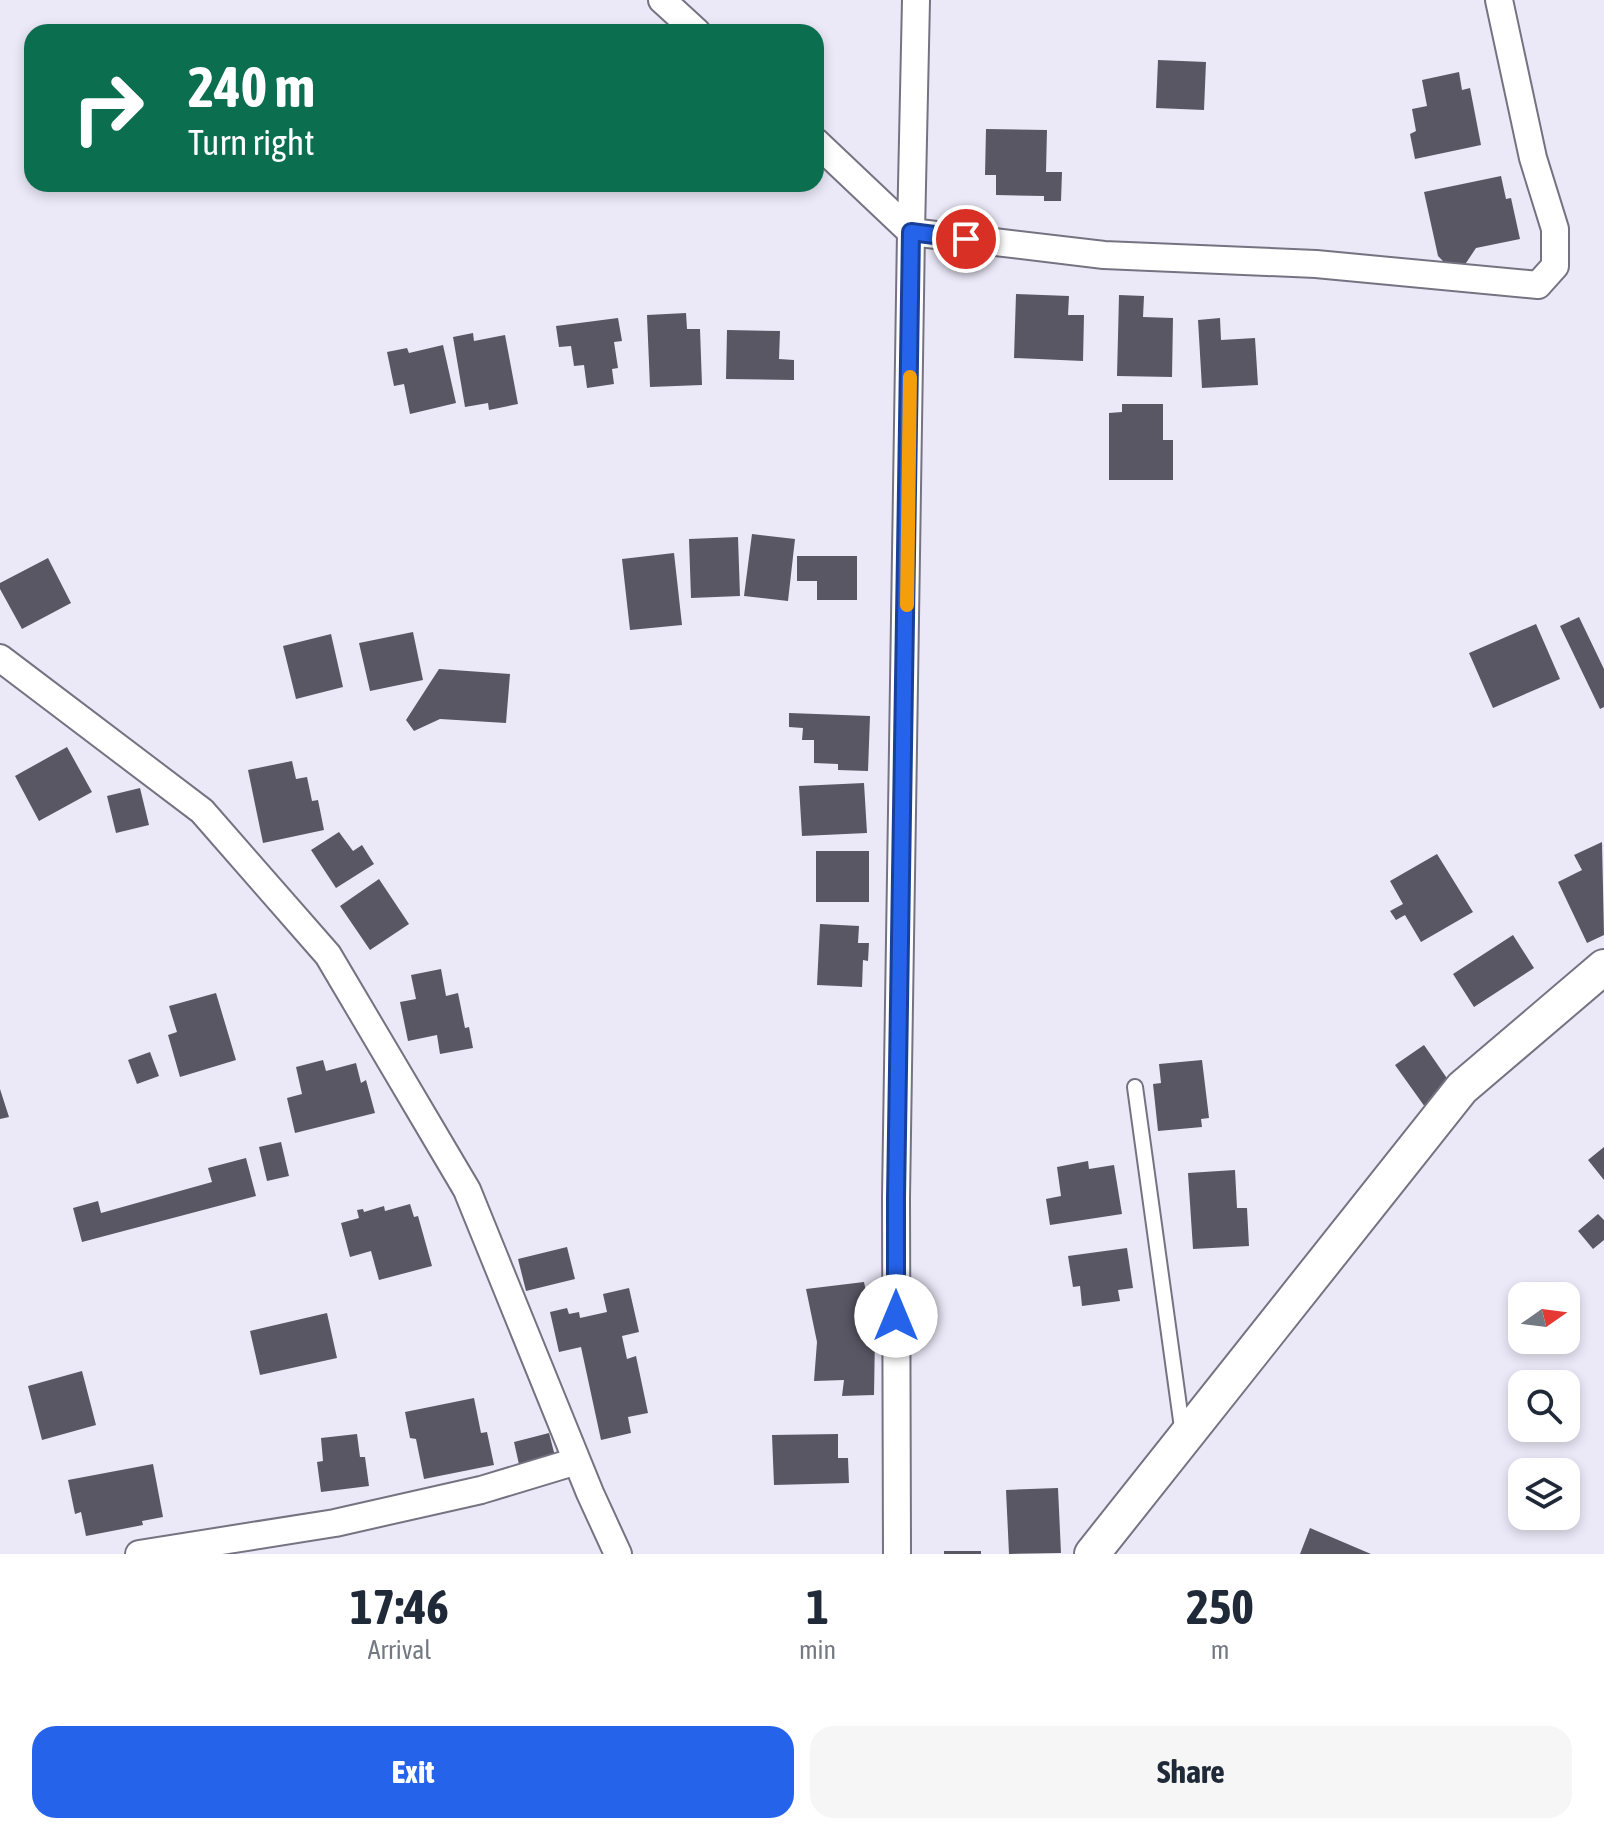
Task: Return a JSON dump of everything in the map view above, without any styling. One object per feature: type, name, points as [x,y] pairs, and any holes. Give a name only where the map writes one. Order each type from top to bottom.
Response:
[{"type":"street","points":[[662,0],[688,24]]},
{"type":"street","points":[[897,1554],[896,1198],[916,0]]},
{"type":"street","points":[[824,150],[911,232],[1104,255],[1316,264],[1538,285],[1555,266],[1555,229],[1533,158],[1499,0]]},
{"type":"street","points":[[0,658],[202,811],[328,955],[467,1190],[618,1554]]},
{"type":"street","points":[[1092,1554],[1462,1088],[1604,967]]},
{"type":"street","points":[[139,1554],[335,1523],[481,1490],[577,1461]]},
{"type":"lane","points":[[1135,1087],[1183,1439]]},
{"type":"building","points":[[1158,60],[1206,62],[1204,110],[1156,108]]},
{"type":"building","points":[[1459,72],[1462,90],[1470,88],[1481,145],[1415,159],[1410,134],[1416,131],[1412,109],[1427,106],[1422,80]]},
{"type":"building","points":[[986,129],[1047,130],[1046,172],[1062,172],[1061,201],[1044,201],[1044,196],[996,195],[996,175],[985,175]]},
{"type":"building","points":[[1501,176],[1506,199],[1511,198],[1520,239],[1476,248],[1466,263],[1449,267],[1438,256],[1424,192]]},
{"type":"building","points":[[1016,294],[1069,296],[1068,315],[1084,315],[1083,361],[1014,358]]},
{"type":"building","points":[[1119,295],[1144,296],[1143,317],[1173,318],[1172,377],[1117,376]]},
{"type":"building","points":[[686,313],[687,329],[700,329],[702,385],[650,387],[647,315]]},
{"type":"building","points":[[618,318],[622,341],[614,342],[618,368],[612,369],[614,384],[587,388],[584,365],[574,366],[571,346],[559,347],[556,326]]},
{"type":"building","points":[[1220,318],[1221,340],[1255,338],[1258,385],[1202,388],[1198,320]]},
{"type":"building","points":[[727,330],[780,331],[779,359],[794,360],[794,380],[726,379]]},
{"type":"building","points":[[473,333],[474,341],[505,335],[518,404],[489,410],[488,403],[465,407],[453,337]]},
{"type":"building","points":[[443,345],[456,403],[410,414],[404,384],[394,386],[387,352],[407,348],[409,353]]},
{"type":"building","points":[[1122,404],[1163,404],[1163,440],[1173,440],[1173,480],[1109,480],[1109,413],[1122,412]]},
{"type":"building","points":[[752,534],[795,539],[788,601],[744,596]]},
{"type":"building","points":[[738,537],[740,596],[691,598],[689,539]]},
{"type":"building","points":[[674,553],[682,625],[630,630],[622,559]]},
{"type":"building","points":[[797,556],[857,556],[857,600],[817,600],[817,581],[797,581]]},
{"type":"building","points":[[48,558],[71,603],[22,629],[0,589],[0,583]]},
{"type":"building","points":[[1579,617],[1604,669],[1604,707],[1600,709],[1560,626]]},
{"type":"building","points":[[1536,624],[1560,679],[1493,708],[1469,653]]},
{"type":"building","points":[[413,632],[423,680],[370,691],[359,643]]},
{"type":"building","points":[[331,634],[343,687],[296,699],[283,646]]},
{"type":"building","points":[[439,669],[510,674],[506,723],[440,719],[414,731],[406,720]]},
{"type":"building","points":[[789,713],[870,716],[868,771],[838,770],[838,764],[814,763],[814,740],[802,740],[803,728],[789,727]]},
{"type":"building","points":[[67,747],[92,792],[39,821],[15,776]]},
{"type":"building","points":[[292,761],[296,779],[307,777],[312,801],[318,800],[324,830],[263,843],[248,770]]},
{"type":"building","points":[[864,783],[867,833],[802,836],[799,786]]},
{"type":"building","points":[[140,788],[149,825],[116,833],[107,796]]},
{"type":"building","points":[[339,832],[353,851],[362,845],[374,864],[336,888],[311,850]]},
{"type":"building","points":[[1602,842],[1604,935],[1587,943],[1558,882],[1582,870],[1574,855]]},
{"type":"building","points":[[816,851],[869,851],[869,902],[816,902]]},
{"type":"building","points":[[1437,854],[1473,912],[1421,942],[1405,915],[1396,920],[1390,911],[1403,904],[1390,881]]},
{"type":"building","points":[[379,879],[409,924],[370,950],[340,906]]},
{"type":"building","points":[[820,924],[859,926],[858,943],[869,943],[868,961],[863,960],[862,987],[817,985]]},
{"type":"building","points":[[1513,935],[1534,968],[1474,1007],[1453,974]]},
{"type":"building","points":[[441,969],[446,996],[458,993],[465,1028],[469,1027],[473,1048],[440,1054],[437,1035],[408,1041],[400,1002],[416,999],[411,975]]},
{"type":"building","points":[[216,993],[236,1060],[180,1077],[168,1035],[177,1032],[169,1006]]},
{"type":"building","points":[[1424,1045],[1453,1087],[1425,1107],[1395,1065]]},
{"type":"building","points":[[150,1052],[159,1076],[137,1084],[128,1060]]},
{"type":"building","points":[[323,1060],[326,1071],[356,1063],[361,1083],[366,1080],[375,1113],[295,1133],[287,1098],[302,1094],[296,1067]]},
{"type":"building","points":[[1202,1060],[1209,1118],[1201,1119],[1202,1127],[1158,1131],[1153,1084],[1161,1083],[1159,1064]]},
{"type":"building","points":[[0,1089],[9,1117],[0,1119]]},
{"type":"building","points":[[281,1142],[289,1176],[267,1181],[259,1147]]},
{"type":"building","points":[[1604,1147],[1604,1180],[1588,1160]]},
{"type":"building","points":[[246,1158],[256,1196],[82,1242],[73,1208],[98,1201],[101,1213],[212,1182],[208,1168]]},
{"type":"building","points":[[1088,1161],[1089,1169],[1114,1165],[1122,1214],[1050,1225],[1046,1199],[1061,1196],[1057,1167]]},
{"type":"building","points":[[1235,1170],[1237,1208],[1247,1208],[1249,1246],[1193,1249],[1188,1173]]},
{"type":"building","points":[[410,1204],[414,1217],[418,1216],[432,1266],[379,1280],[371,1251],[350,1257],[341,1223],[359,1218],[357,1210],[363,1209],[364,1212],[384,1206],[385,1211]]},
{"type":"building","points":[[1598,1214],[1604,1220],[1604,1240],[1593,1249],[1578,1231]]},
{"type":"building","points":[[567,1247],[575,1279],[526,1291],[518,1259]]},
{"type":"building","points":[[1127,1248],[1133,1288],[1118,1290],[1120,1301],[1082,1306],[1080,1286],[1073,1287],[1068,1256]]},
{"type":"building","points":[[864,1282],[875,1335],[874,1395],[842,1396],[844,1380],[814,1381],[817,1342],[806,1289]]},
{"type":"building","points":[[629,1288],[639,1332],[622,1336],[627,1359],[636,1356],[648,1413],[628,1417],[631,1433],[601,1440],[581,1347],[559,1352],[550,1312],[567,1308],[569,1314],[579,1312],[580,1318],[607,1312],[603,1294]]},
{"type":"building","points":[[327,1313],[337,1358],[260,1375],[250,1331]]},
{"type":"building","points":[[82,1371],[96,1425],[42,1440],[28,1386]]},
{"type":"building","points":[[474,1398],[481,1433],[487,1432],[494,1465],[424,1479],[416,1439],[410,1438],[405,1412]]},
{"type":"building","points":[[549,1433],[556,1460],[520,1469],[514,1442]]},
{"type":"building","points":[[357,1434],[360,1457],[365,1457],[369,1486],[321,1492],[317,1462],[323,1461],[321,1438]]},
{"type":"building","points":[[838,1434],[838,1458],[848,1458],[849,1483],[774,1485],[772,1435]]},
{"type":"building","points":[[153,1464],[163,1517],[142,1521],[143,1525],[86,1536],[81,1512],[75,1514],[68,1480]]},
{"type":"building","points":[[1058,1488],[1061,1553],[1009,1554],[1006,1490]]},
{"type":"building","points":[[1310,1528],[1371,1554],[1300,1554]]},
{"type":"building","points":[[944,1551],[981,1551],[981,1554],[944,1554]]},
{"type":"slow traffic","points":[[907,605],[910,377]]},
{"type":"route","points":[[896,1316],[911,232],[966,239]]}]
